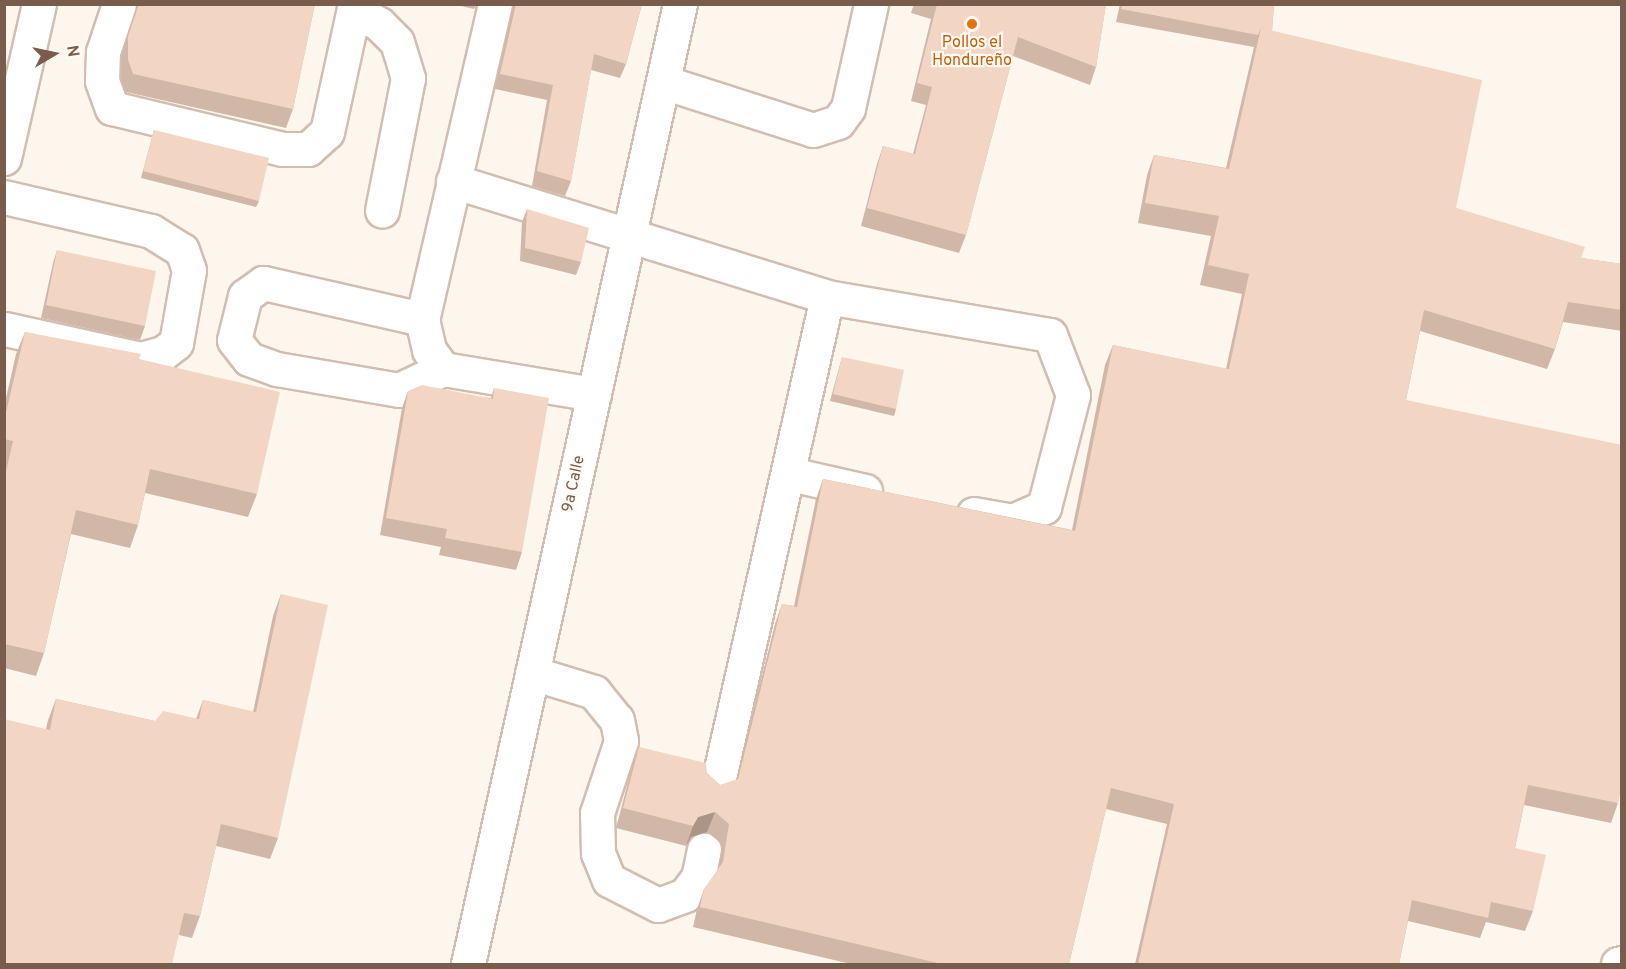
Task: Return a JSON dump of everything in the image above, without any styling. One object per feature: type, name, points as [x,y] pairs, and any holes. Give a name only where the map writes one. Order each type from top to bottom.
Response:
[{"type":"street","points":[[4,158],[39,4]]},
{"type":"street","points":[[119,4],[103,52],[102,81],[112,108],[283,149],[309,149],[327,132],[355,7],[379,24],[397,42],[408,78],[382,210]]},
{"type":"street","points":[[443,369],[429,350],[422,319],[495,4]]},
{"type":"street","name":"9a Calle","points":[[468,964],[680,4]]},
{"type":"street","points":[[663,81],[813,130],[838,122],[848,108],[871,4]]},
{"type":"street","points":[[453,181],[826,297],[1050,335],[1074,395],[1044,507],[1013,521],[941,507]]},
{"type":"street","points":[[4,197],[151,231],[182,250],[189,270],[176,343],[164,354],[141,359],[4,329]]},
{"type":"street","points":[[422,319],[263,283],[245,297],[234,340],[249,359],[277,369],[399,390],[443,369],[594,394]]},
{"type":"street","points":[[717,787],[790,474],[826,297]]},
{"type":"street","points":[[790,474],[895,497]]},
{"type":"street","points":[[532,673],[594,692],[617,720],[621,741],[597,813],[598,853],[609,880],[658,905],[685,895],[698,878],[704,850]]},
{"type":"building","points":[[139,4],[315,4],[293,109],[133,74],[128,60],[128,37]]},
{"type":"building","points":[[516,4],[642,4],[626,64],[594,54],[571,181],[537,171],[553,85],[500,74]]},
{"type":"building","points":[[937,4],[1106,4],[1096,67],[1018,37],[966,235],[867,208],[883,146],[915,154],[932,87],[917,83]]},
{"type":"building","points":[[1122,4],[1274,4],[1272,31],[1261,28],[1258,35],[1121,9]]},
{"type":"building","points":[[1261,28],[1482,80],[1456,208],[1585,247],[1581,258],[1622,264],[1622,310],[1568,302],[1555,349],[1424,310],[1406,400],[1622,445],[1622,786],[1618,803],[1528,785],[1515,848],[1546,855],[1533,911],[1491,902],[1488,918],[1412,900],[1399,964],[1138,964],[1174,804],[1111,788],[1069,964],[942,964],[700,907],[704,889],[723,862],[729,824],[715,812],[698,817],[693,826],[623,808],[639,747],[706,763],[707,773],[720,785],[738,779],[782,604],[797,607],[823,479],[1075,531],[1113,345],[1229,369],[1249,274],[1208,265],[1219,216],[1145,203],[1154,155],[1229,169]]},
{"type":"building","points":[[154,130],[269,158],[259,201],[143,171]]},
{"type":"building","points":[[527,209],[589,228],[581,262],[525,248]]},
{"type":"building","points":[[57,250],[156,271],[145,326],[46,305]]},
{"type":"building","points":[[25,332],[141,354],[139,359],[280,392],[257,494],[150,469],[138,525],[76,510],[44,653],[4,644],[4,480],[13,441],[4,439],[4,421]]},
{"type":"building","points":[[842,357],[904,370],[896,409],[833,394]]},
{"type":"building","points":[[422,385],[493,399],[494,388],[549,398],[522,552],[445,538],[447,529],[386,518],[408,391]]},
{"type":"building","points":[[281,594],[328,605],[278,838],[221,824],[200,916],[184,913],[172,964],[4,964],[4,719],[50,730],[56,699],[155,721],[163,711],[199,719],[203,700],[256,712]]},
{"type":"place","name":"Pollos el Hondureño","points":[[972,24]]}]
